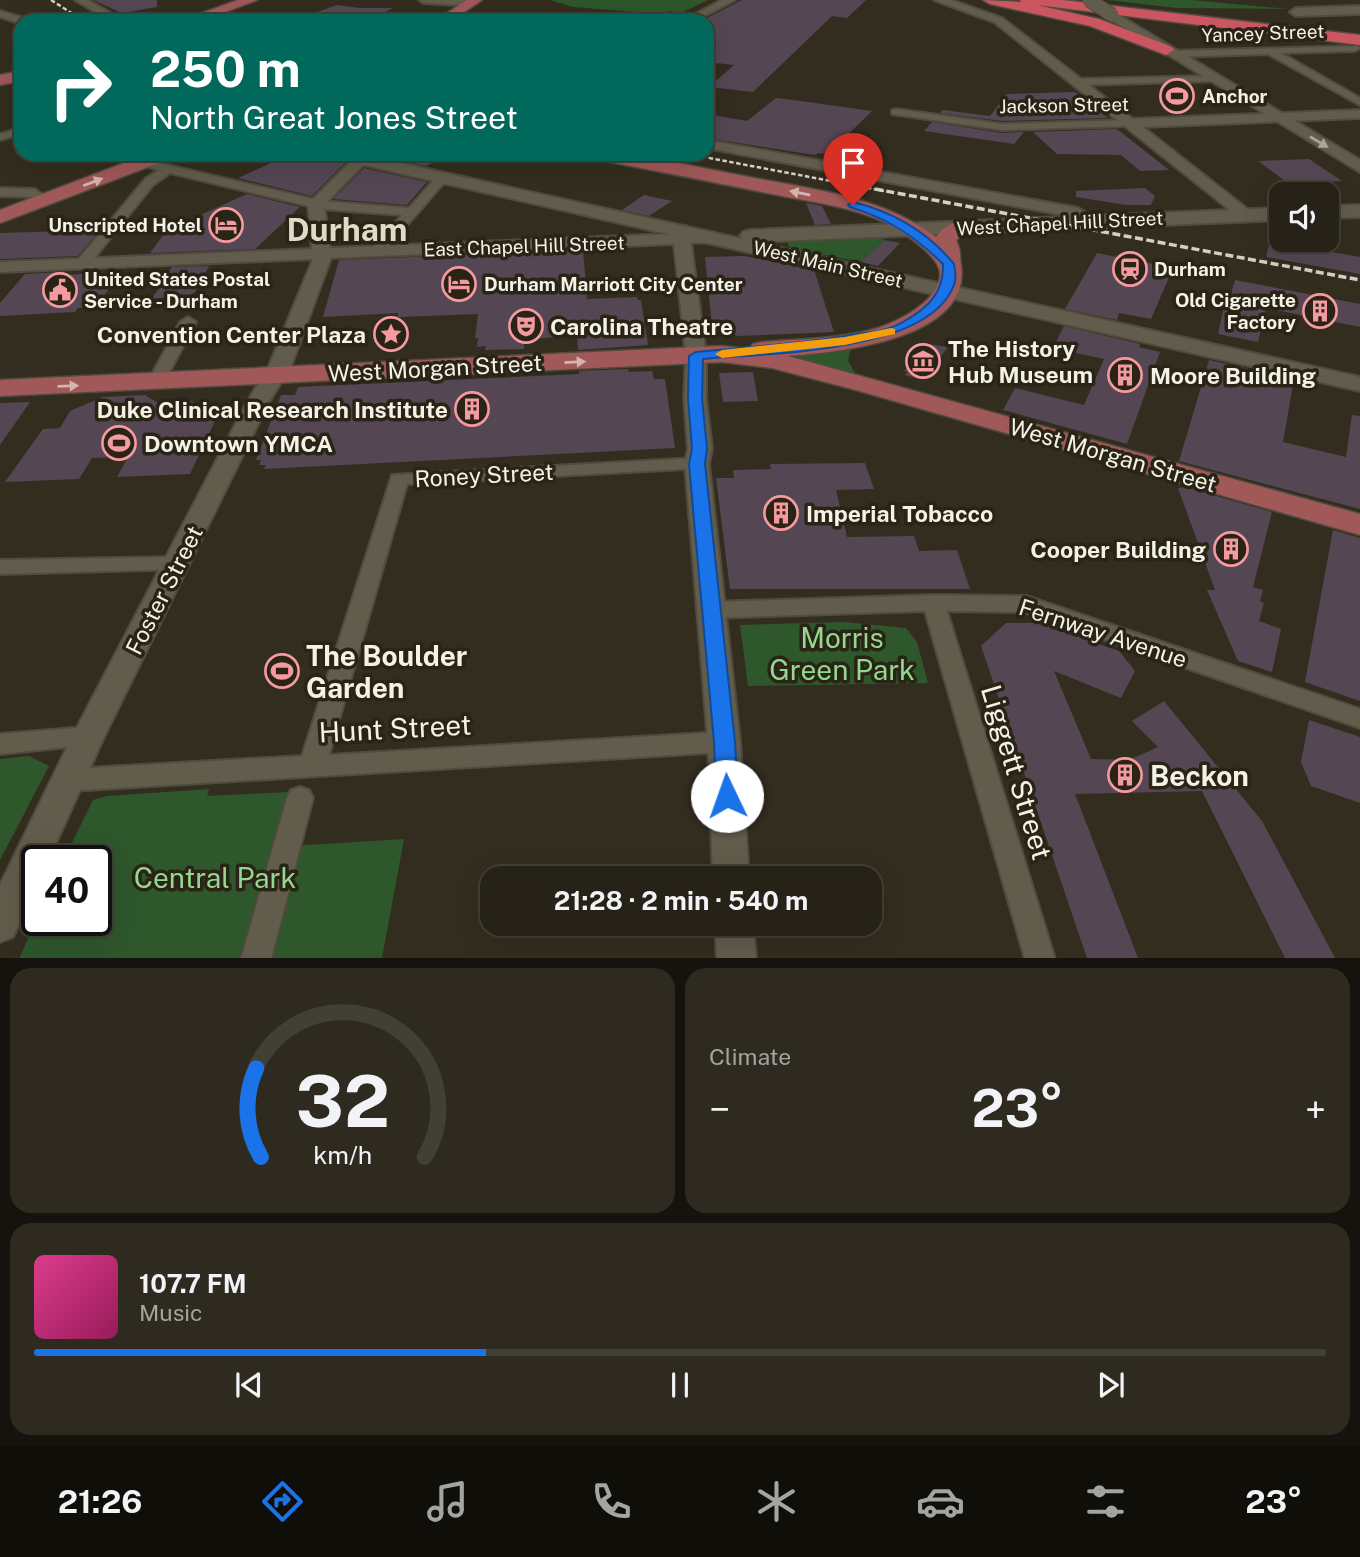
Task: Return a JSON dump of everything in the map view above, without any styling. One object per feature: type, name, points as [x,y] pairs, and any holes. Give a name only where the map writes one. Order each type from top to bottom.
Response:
[{"type":"highway","points":[[990,0],[1094,22],[1169,52]]},
{"type":"highway","points":[[1027,0],[1359,41]]},
{"type":"highway","points":[[1074,0],[1359,41]]},
{"type":"highway","points":[[1074,0],[1188,11],[1296,12]]},
{"type":"highway","points":[[1112,15],[1168,27],[1359,41]]},
{"type":"main road","points":[[208,14],[251,0]]},
{"type":"main road","points":[[1089,0],[1169,52],[1360,167]]},
{"type":"main road","points":[[453,14],[473,2]]},
{"type":"main road","points":[[1296,12],[1360,10]]},
{"type":"main road","points":[[0,217],[142,163],[167,161]]},
{"type":"main road","name":"West Main Street","points":[[382,161],[682,235],[713,237],[1360,384]]},
{"type":"main road","points":[[635,161],[881,213],[910,229],[948,264]]},
{"type":"main road","points":[[1339,212],[1360,211]]},
{"type":"main road","name":"West Chapel Hill Street","points":[[713,237],[1269,214]]},
{"type":"main road","points":[[709,355],[845,341],[886,333],[908,325],[928,311],[946,291],[951,276],[948,264],[951,254],[945,240],[950,233],[960,228]]},
{"type":"main road","points":[[866,384],[855,365],[856,354],[861,347],[876,342],[886,333]]},
{"type":"main road","name":"West Morgan Street","points":[[0,388],[709,355],[773,360],[1360,525]]},
{"type":"street","points":[[80,0],[106,14]]},
{"type":"street","points":[[424,0],[473,2]]},
{"type":"street","points":[[701,14],[730,0]]},
{"type":"street","points":[[939,0],[998,20],[1247,215]]},
{"type":"street","name":"Yancey Street","points":[[1169,52],[1269,51],[1359,41]]},
{"type":"street","points":[[1269,51],[1360,102]]},
{"type":"street","name":"Yancey Street","points":[[1077,82],[1213,79]]},
{"type":"street","name":"Jackson Street","points":[[896,112],[1002,127],[1360,114]]},
{"type":"street","points":[[714,145],[1058,209],[1078,214],[1093,222]]},
{"type":"street","points":[[134,161],[142,163]]},
{"type":"street","points":[[83,263],[167,161],[316,204],[413,212]]},
{"type":"street","points":[[316,204],[363,161]]},
{"type":"street","points":[[376,252],[443,177]]},
{"type":"street","points":[[0,192],[35,192],[44,201]]},
{"type":"street","points":[[316,204],[321,254]]},
{"type":"street","points":[[682,235],[709,355],[695,398],[699,449],[697,464],[724,742],[730,866]]},
{"type":"street","name":"East Chapel Hill Street","points":[[4,271],[83,263],[376,252],[682,235]]},
{"type":"street","name":"Foster Street","points":[[0,925],[88,737],[258,402],[274,376],[322,259],[321,254]]},
{"type":"street","points":[[156,382],[188,322]]},
{"type":"street","name":"Roney Street","points":[[313,764],[399,480],[697,464]]},
{"type":"street","points":[[0,567],[177,564]]},
{"type":"street","name":"Fernway Avenue","points":[[711,610],[934,603],[1026,604],[1360,719]]},
{"type":"street","name":"Liggett Street","points":[[934,603],[1040,958]]},
{"type":"street","points":[[0,744],[88,737]]},
{"type":"street","name":"Hunt Street","points":[[69,780],[724,742]]},
{"type":"street","points":[[256,958],[300,798]]},
{"type":"street","points":[[735,936],[737,958]]},
{"type":"green space","points":[[550,0],[708,0],[681,13],[669,11],[662,14],[573,7]]},
{"type":"green space","points":[[1107,0],[1191,0],[1289,9],[1177,8]]},
{"type":"green space","points":[[879,237],[884,240],[861,262],[799,250],[789,247],[788,243],[792,240]]},
{"type":"green space","points":[[855,346],[850,351],[848,361],[856,375],[784,356]]},
{"type":"green space","name":"Morris Green Park","points":[[844,622],[906,628],[917,642],[928,683],[748,686],[740,625]]},
{"type":"green space","points":[[29,756],[49,766],[0,860],[0,759]]},
{"type":"green space","name":"Central Park","points":[[209,789],[207,796],[306,791],[292,846],[404,839],[382,958],[19,958],[29,936],[112,936],[112,845],[71,845],[93,800],[107,796]]},
{"type":"building","points":[[93,0],[157,0],[157,7],[122,13]]},
{"type":"building","points":[[742,0],[866,0],[847,18],[832,16],[753,92],[714,88],[714,83],[734,65],[714,63],[714,14]]},
{"type":"building","points":[[337,5],[393,8],[381,14],[312,14]]},
{"type":"building","points":[[1075,92],[1108,118],[1002,121],[940,113],[943,110],[990,116],[1007,94]]},
{"type":"building","points":[[776,98],[872,111],[828,154],[815,155],[714,139],[714,115],[747,121]]},
{"type":"building","points":[[932,122],[1002,133],[1024,132],[1014,144],[924,131]]},
{"type":"building","points":[[1117,129],[1169,170],[1140,171],[1121,155],[1057,154],[1033,132]]},
{"type":"building","points":[[1309,159],[1342,181],[1287,182],[1258,161]]},
{"type":"building","points":[[276,161],[345,163],[312,196],[238,178]]},
{"type":"building","points":[[404,161],[436,161],[426,166]]},
{"type":"building","points":[[364,168],[427,182],[407,205],[333,199]]},
{"type":"building","points":[[1145,188],[1155,196],[1151,205],[1126,205],[1076,197],[1076,191]]},
{"type":"building","name":"Unscripted Hotel","points":[[247,194],[300,207],[255,249],[150,253],[173,222],[187,221]]},
{"type":"building","points":[[644,195],[672,201],[649,216],[622,210]]},
{"type":"building","points":[[806,203],[822,206],[831,224],[815,225]]},
{"type":"building","points":[[100,230],[78,256],[0,259],[0,233]]},
{"type":"building","points":[[884,240],[900,243],[878,266],[861,262]]},
{"type":"building","points":[[1269,245],[1269,252],[1332,252],[1360,257],[1360,274],[1266,257]]},
{"type":"building","name":"Durham Marriott City Center","points":[[583,250],[587,299],[637,297],[641,300],[648,345],[578,350],[577,335],[524,340],[524,349],[485,350],[486,346],[477,347],[478,338],[475,338],[478,314],[398,317],[398,313],[323,317],[339,260]]},
{"type":"building","points":[[1097,253],[1173,268],[1151,319],[1119,313],[1117,320],[1065,309]]},
{"type":"building","points":[[744,256],[814,270],[834,332],[737,336],[712,326],[705,257]]},
{"type":"building","points":[[209,266],[195,292],[188,296],[152,299],[172,267]]},
{"type":"building","name":"United States Postal Service - Durham","points":[[64,272],[62,275],[121,272],[96,307],[78,308],[75,312],[0,316],[0,303],[25,274]]},
{"type":"building","name":"Old Cigarette Factory","points":[[1235,280],[1360,304],[1360,327],[1266,308],[1258,342],[1218,334],[1226,297],[1230,297]]},
{"type":"building","name":"Moore Building","points":[[1064,326],[1140,344],[1139,347],[1160,352],[1127,444],[1003,410],[1015,388],[1084,405],[1104,359],[1053,348]]},
{"type":"building","name":"The History Hub Museum","points":[[927,344],[948,347],[925,377],[920,379],[905,375],[907,372],[904,371]]},
{"type":"building","points":[[1209,360],[1294,379],[1283,442],[1346,457],[1352,415],[1360,416],[1360,509],[1179,461]]},
{"type":"building","name":"Duke Clinical Research Institute","points":[[628,369],[629,372],[652,371],[654,379],[665,379],[675,448],[264,469],[266,465],[259,465],[261,460],[256,460],[281,395],[295,395],[298,387],[579,374],[579,371]]},
{"type":"building","points":[[753,372],[758,401],[723,402],[719,373]]},
{"type":"building","name":"Downtown YMCA","points":[[145,395],[158,403],[192,401],[209,411],[205,420],[216,419],[190,474],[117,477],[128,457],[92,458],[79,479],[5,482],[43,429],[60,428],[70,411],[103,397]]},
{"type":"building","points":[[30,402],[0,445],[0,403]]},
{"type":"building","name":"Imperial Tobacco","points":[[865,463],[874,489],[836,490],[847,537],[914,536],[919,551],[957,550],[970,589],[730,589],[716,478],[734,478],[733,470],[771,469],[770,464]]},
{"type":"building","name":"Cooper Building","points":[[1185,487],[1272,512],[1253,587],[1263,590],[1260,601],[1264,603],[1259,621],[1281,629],[1272,672],[1238,661],[1207,590],[1215,590],[1178,488]]},
{"type":"building","points":[[1333,530],[1360,538],[1360,701],[1305,682]]},
{"type":"building","name":"Beckon","points":[[1006,623],[1039,623],[1119,651],[1135,671],[1121,698],[1054,671],[1091,759],[1129,760],[1158,747],[1132,721],[1164,701],[1262,821],[1335,958],[1285,958],[1202,791],[1075,794],[1138,958],[1087,958],[981,646]]},
{"type":"building","points":[[1309,720],[1360,737],[1360,803],[1311,786],[1301,762]]},
{"type":"railway","points":[[51,0],[73,14]]},
{"type":"railway","points":[[714,159],[884,191]]},
{"type":"railway","points":[[875,189],[1360,280]]},
{"type":"slow traffic","points":[[722,354],[845,341],[891,332]]},
{"type":"place","name":"Anchor","points":[[1177,96]]},
{"type":"place","name":"Unscripted Hotel","points":[[226,225]]},
{"type":"place","name":"Durham","points":[[1130,269]]},
{"type":"place","name":"Durham Marriott City Center","points":[[459,284]]},
{"type":"place","name":"United States Postal Service - Durham","points":[[60,290]]},
{"type":"place","name":"Old Cigarette Factory","points":[[1320,311]]},
{"type":"place","name":"Carolina Theatre","points":[[526,326]]},
{"type":"place","name":"Convention Center Plaza","points":[[391,334]]},
{"type":"place","name":"The History Hub Museum","points":[[923,361]]},
{"type":"place","name":"Moore Building","points":[[1125,375]]},
{"type":"place","name":"Duke Clinical Research Institute","points":[[472,409]]},
{"type":"place","name":"Downtown YMCA","points":[[119,443]]},
{"type":"place","name":"Imperial Tobacco","points":[[781,513]]},
{"type":"place","name":"Cooper Building","points":[[1231,549]]},
{"type":"place","name":"The Boulder Garden","points":[[282,671]]},
{"type":"place","name":"Beckon","points":[[1125,775]]},
{"type":"district","name":"Durham","points":[[347,229]]},
{"type":"route","points":[[727,796],[697,464],[699,449],[695,398],[696,356],[845,341],[886,333],[908,325],[939,301],[950,283],[951,276],[944,258],[902,223],[881,213],[853,205]]}]
